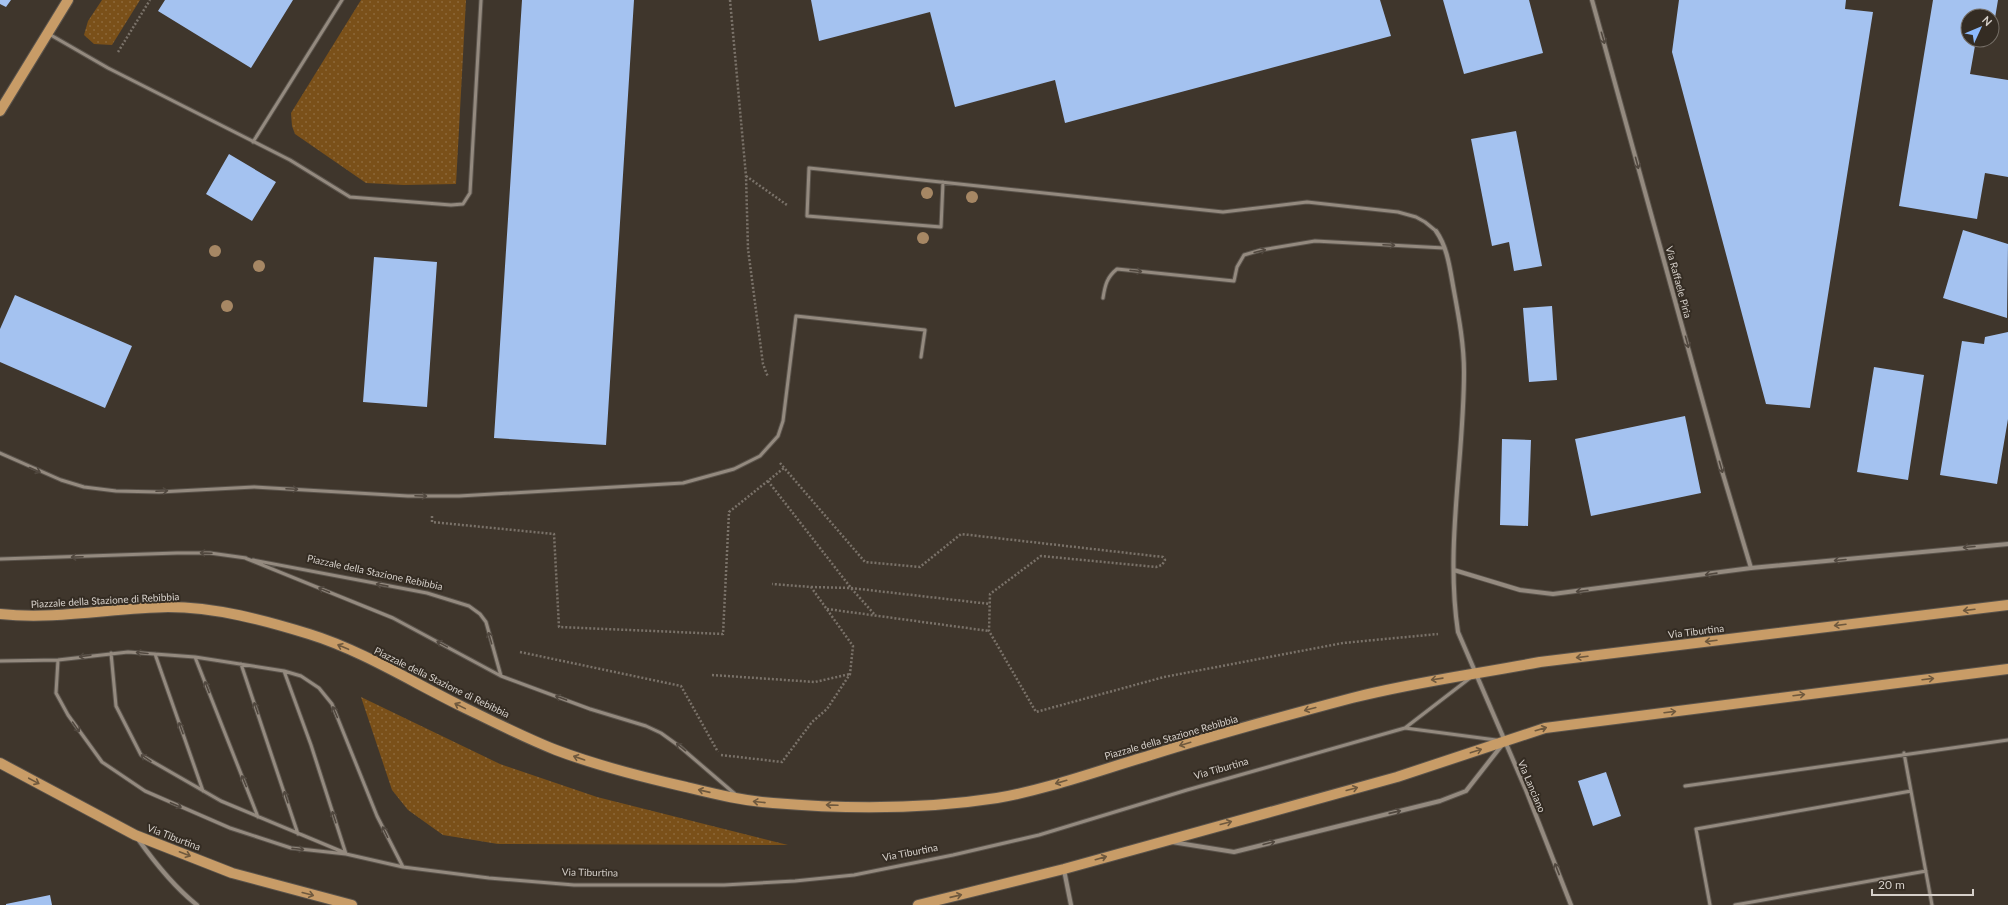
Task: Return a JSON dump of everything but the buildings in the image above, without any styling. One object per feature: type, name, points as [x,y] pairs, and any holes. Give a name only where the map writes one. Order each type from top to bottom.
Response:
[{"type":"main road","points":[[0,111],[68,0]]},
{"type":"main road","name":"Via Tiburtina","points":[[1475,674],[1540,662],[2008,605]]},
{"type":"main road","name":"Piazzale della Stazione di Rebibbia","points":[[0,614],[18,616],[52,615],[184,607],[262,620],[315,635],[351,651],[461,707],[557,750],[626,773],[742,800],[775,804],[870,807]]},
{"type":"main road","name":"Via Tiburtina","points":[[918,905],[1064,869],[1397,777],[1552,726],[2008,669]]},
{"type":"main road","name":"Piazzale della Stazione Rebibbia","points":[[870,807],[968,801],[1019,793],[1066,781],[1194,742],[1401,685],[1475,674]]},
{"type":"main road","name":"Via Tiburtina","points":[[0,763],[135,835],[232,873],[352,905]]},
{"type":"street","name":"Via Raffaele Piria","points":[[1592,0],[1722,471],[1751,568]]},
{"type":"street","name":"Via Lanciano","points":[[1436,231],[1445,248],[1461,328],[1464,372],[1454,570],[1454,606],[1458,632],[1504,742],[1526,790],[1571,905]]},
{"type":"street","points":[[1454,570],[1520,590],[1553,594],[1751,568],[2008,544]]},
{"type":"street","name":"Via Tiburtina","points":[[1162,841],[1234,852],[1440,801],[1466,791],[1504,742]]},
{"type":"street","points":[[135,835],[168,879],[180,892],[197,905]]},
{"type":"street","points":[[1064,869],[1072,905]]},
{"type":"lane","points":[[253,142],[342,0]]},
{"type":"lane","points":[[47,34],[108,68],[290,160],[350,197],[451,205],[464,204],[470,193],[481,0]]},
{"type":"lane","points":[[943,182],[941,227],[807,216],[809,168],[943,182],[1223,212],[1307,202],[1398,212],[1416,217],[1426,222],[1436,231]]},
{"type":"lane","points":[[1103,298],[1105,284],[1110,275],[1118,269],[1234,281],[1237,267],[1244,255],[1261,250],[1315,241],[1445,248]]},
{"type":"lane","points":[[0,453],[62,480],[84,487],[116,491],[152,492],[254,487],[432,497],[683,483],[734,469],[760,456],[778,436],[783,421],[796,316],[925,330],[921,357]]},
{"type":"lane","name":"Piazzale della Stazione Rebibbia","points":[[0,559],[210,553],[245,558],[426,593],[469,606],[480,614],[486,622],[501,676]]},
{"type":"lane","name":"Piazzale della Stazione Rebibbia","points":[[245,558],[393,618],[501,676],[590,709],[646,726],[661,733],[684,750],[742,800]]},
{"type":"lane","points":[[0,660],[58,660],[111,653],[155,654],[195,657],[284,671],[301,676],[319,688],[332,704],[377,816],[403,867]]},
{"type":"lane","name":"Via Tiburtina","points":[[111,653],[116,706],[141,755],[203,791],[258,817],[346,854]]},
{"type":"lane","points":[[155,654],[203,791]]},
{"type":"lane","points":[[195,657],[258,817]]},
{"type":"lane","name":"Via Tiburtina","points":[[58,660],[56,693],[68,715],[102,762],[145,791],[230,828],[292,848],[346,854],[403,867],[489,878],[574,885],[760,884],[854,875],[913,864],[1039,835],[1187,790],[1405,728],[1475,674]]},
{"type":"lane","points":[[241,664],[298,834]]},
{"type":"lane","points":[[284,671],[311,745],[346,854]]},
{"type":"lane","name":"Via Tiburtina","points":[[1405,728],[1504,742]]},
{"type":"lane","points":[[1685,786],[1904,753],[2008,740]]},
{"type":"lane","points":[[1904,753],[1932,905]]},
{"type":"lane","points":[[1710,905],[1696,829],[1911,791]]},
{"type":"lane","points":[[1735,905],[1926,871]]},
{"type":"path","points":[[108,68],[150,0]]},
{"type":"path","points":[[730,0],[746,176],[748,249],[763,364],[768,378]]},
{"type":"path","points":[[746,176],[788,205]]},
{"type":"path","points":[[768,448],[865,562],[920,567],[961,534],[1159,555],[1163,557],[1165,560],[1162,565],[1156,567],[1041,556],[990,594],[989,631],[1036,712],[1172,675],[1343,643],[1458,632]]},
{"type":"path","points":[[432,497],[432,522],[554,534],[559,627],[723,634],[729,512],[784,468]]},
{"type":"path","points":[[768,481],[851,588],[876,616]]},
{"type":"path","points":[[772,584],[851,588],[990,604]]},
{"type":"path","points":[[520,652],[681,686],[719,755],[782,762],[812,722],[827,709],[850,674],[853,646],[811,587]]},
{"type":"path","points":[[827,609],[989,631]]},
{"type":"path","points":[[712,675],[815,682],[850,674]]},
{"type":"shaded area","points":[[102,0],[140,0],[112,45],[94,44],[84,35],[88,21]]},
{"type":"shaded area","points":[[361,0],[466,0],[456,184],[404,185],[366,183],[295,134],[292,126],[291,113]]},
{"type":"shaded area","points":[[361,697],[500,764],[597,797],[788,845],[498,844],[443,835],[408,810],[392,790]]}]
